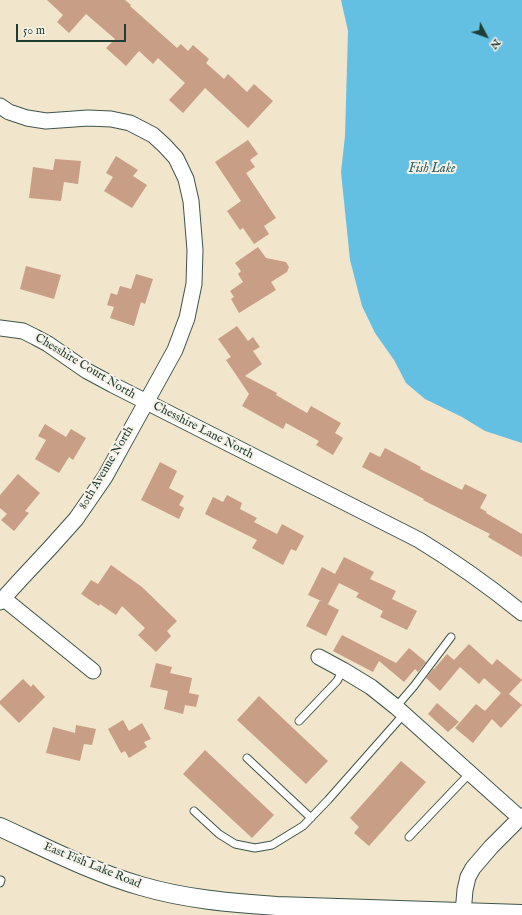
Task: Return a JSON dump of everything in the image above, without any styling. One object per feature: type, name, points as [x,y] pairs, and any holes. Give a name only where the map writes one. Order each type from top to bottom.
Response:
[{"type":"street","name":"Chesshire Lane North","points":[[0,106],[9,112],[27,118],[46,121],[111,118],[130,123],[153,136],[176,158],[186,179],[190,201],[195,250],[194,284],[187,318],[175,350],[146,402],[419,540],[454,561],[522,614]]},
{"type":"street","name":"Chesshire Court North","points":[[0,328],[23,331],[35,337],[48,344],[87,371],[146,402]]},
{"type":"street","name":"80th Avenue North","points":[[2,600],[76,519],[105,477],[146,402]]},
{"type":"street","points":[[2,600],[93,672]]},
{"type":"street","points":[[319,657],[371,687],[400,710],[521,817],[491,847],[473,868],[468,877],[465,890],[463,913]]},
{"type":"street","name":"East Fish Lake Road","points":[[0,827],[114,877],[147,888],[193,898],[242,904],[277,906],[522,914]]},
{"type":"lane","points":[[194,811],[219,834],[235,844],[255,848],[272,846],[303,826],[328,800],[400,710],[414,686],[451,637]]},
{"type":"lane","points":[[299,721],[337,681],[343,670]]},
{"type":"lane","points":[[247,758],[311,818]]},
{"type":"lane","points":[[409,837],[470,773]]},
{"type":"water","name":"Fish Lake","points":[[341,0],[522,0],[522,443],[485,431],[462,417],[425,399],[406,383],[394,360],[375,333],[362,306],[350,260],[341,172],[345,136],[348,31]]},
{"type":"building","points":[[47,0],[125,0],[177,48],[181,44],[188,51],[193,45],[209,59],[206,63],[224,79],[228,74],[247,92],[254,84],[273,101],[248,128],[205,88],[183,113],[169,100],[185,83],[158,58],[153,64],[139,51],[126,66],[106,48],[115,39],[86,14],[69,33],[57,22],[63,15]]},
{"type":"building","points":[[248,140],[258,154],[250,160],[255,167],[246,173],[276,218],[264,226],[269,234],[254,244],[243,228],[240,230],[227,211],[241,201],[215,162]]},
{"type":"building","points":[[116,156],[138,170],[133,176],[147,185],[132,208],[104,191],[113,177],[106,173]]},
{"type":"building","points":[[55,159],[81,161],[78,184],[64,182],[61,201],[29,198],[33,167],[53,170]]},
{"type":"building","points":[[258,247],[266,258],[286,262],[289,267],[287,272],[271,282],[276,290],[239,313],[231,299],[234,297],[230,291],[243,282],[238,274],[241,271],[235,263]]},
{"type":"building","points":[[26,266],[61,275],[54,299],[20,289]]},
{"type":"building","points":[[136,274],[153,279],[145,304],[141,302],[134,326],[110,318],[114,307],[107,305],[111,293],[117,295],[120,286],[131,289]]},
{"type":"building","points":[[237,326],[248,341],[253,337],[260,347],[253,351],[262,364],[245,376],[277,393],[276,395],[307,413],[311,406],[341,423],[335,433],[343,438],[333,455],[316,445],[319,441],[286,423],[283,429],[242,406],[249,394],[226,360],[231,357],[218,339]]},
{"type":"building","points":[[45,424],[66,437],[71,429],[86,438],[73,460],[69,457],[59,473],[35,459],[46,440],[38,436]]},
{"type":"building","points":[[385,448],[421,467],[420,469],[462,490],[465,484],[487,495],[480,508],[522,534],[522,557],[488,537],[490,534],[362,467],[370,452],[380,457]]},
{"type":"building","points":[[160,462],[177,471],[169,488],[184,496],[179,505],[184,508],[179,519],[141,500]]},
{"type":"building","points":[[18,474],[40,493],[25,511],[29,513],[14,531],[1,520],[7,514],[0,508],[0,495]]},
{"type":"building","points":[[227,495],[242,503],[240,509],[257,518],[254,522],[277,534],[282,524],[304,536],[296,551],[291,549],[283,565],[252,548],[257,540],[205,514],[213,497],[223,502]]},
{"type":"building","points":[[344,557],[374,572],[370,579],[396,591],[392,599],[417,611],[407,630],[380,617],[383,611],[356,597],[359,593],[339,583],[328,604],[308,595],[322,567],[335,574]]},
{"type":"building","points":[[111,565],[142,587],[177,621],[167,631],[171,636],[156,652],[138,635],[145,628],[122,606],[116,615],[100,604],[99,606],[81,594],[91,580],[98,584]]},
{"type":"building","points":[[320,600],[339,610],[326,636],[306,626]]},
{"type":"building","points":[[342,635],[396,663],[409,648],[426,662],[418,672],[415,669],[404,682],[379,661],[373,672],[333,651]]},
{"type":"building","points":[[469,644],[492,665],[497,659],[522,680],[509,694],[522,705],[501,728],[492,719],[473,743],[455,728],[476,704],[485,711],[501,693],[484,678],[479,684],[460,667],[440,691],[426,678],[447,654],[454,660]]},
{"type":"building","points":[[156,663],[172,667],[170,673],[192,678],[189,693],[199,695],[196,707],[185,705],[183,714],[164,709],[168,691],[150,687]]},
{"type":"building","points":[[23,679],[31,687],[33,684],[45,697],[19,723],[0,704],[0,701]]},
{"type":"building","points":[[259,696],[328,761],[306,784],[237,720]]},
{"type":"building","points":[[437,703],[459,722],[448,732],[428,714]]},
{"type":"building","points":[[123,720],[129,731],[142,723],[151,739],[144,742],[147,747],[129,758],[125,751],[121,753],[108,729]]},
{"type":"building","points":[[76,725],[96,729],[92,745],[84,744],[80,761],[46,753],[53,727],[75,733]]},
{"type":"building","points":[[205,750],[274,815],[252,838],[183,774]]},
{"type":"building","points":[[401,761],[426,782],[369,846],[354,833],[359,827],[350,818]]}]
